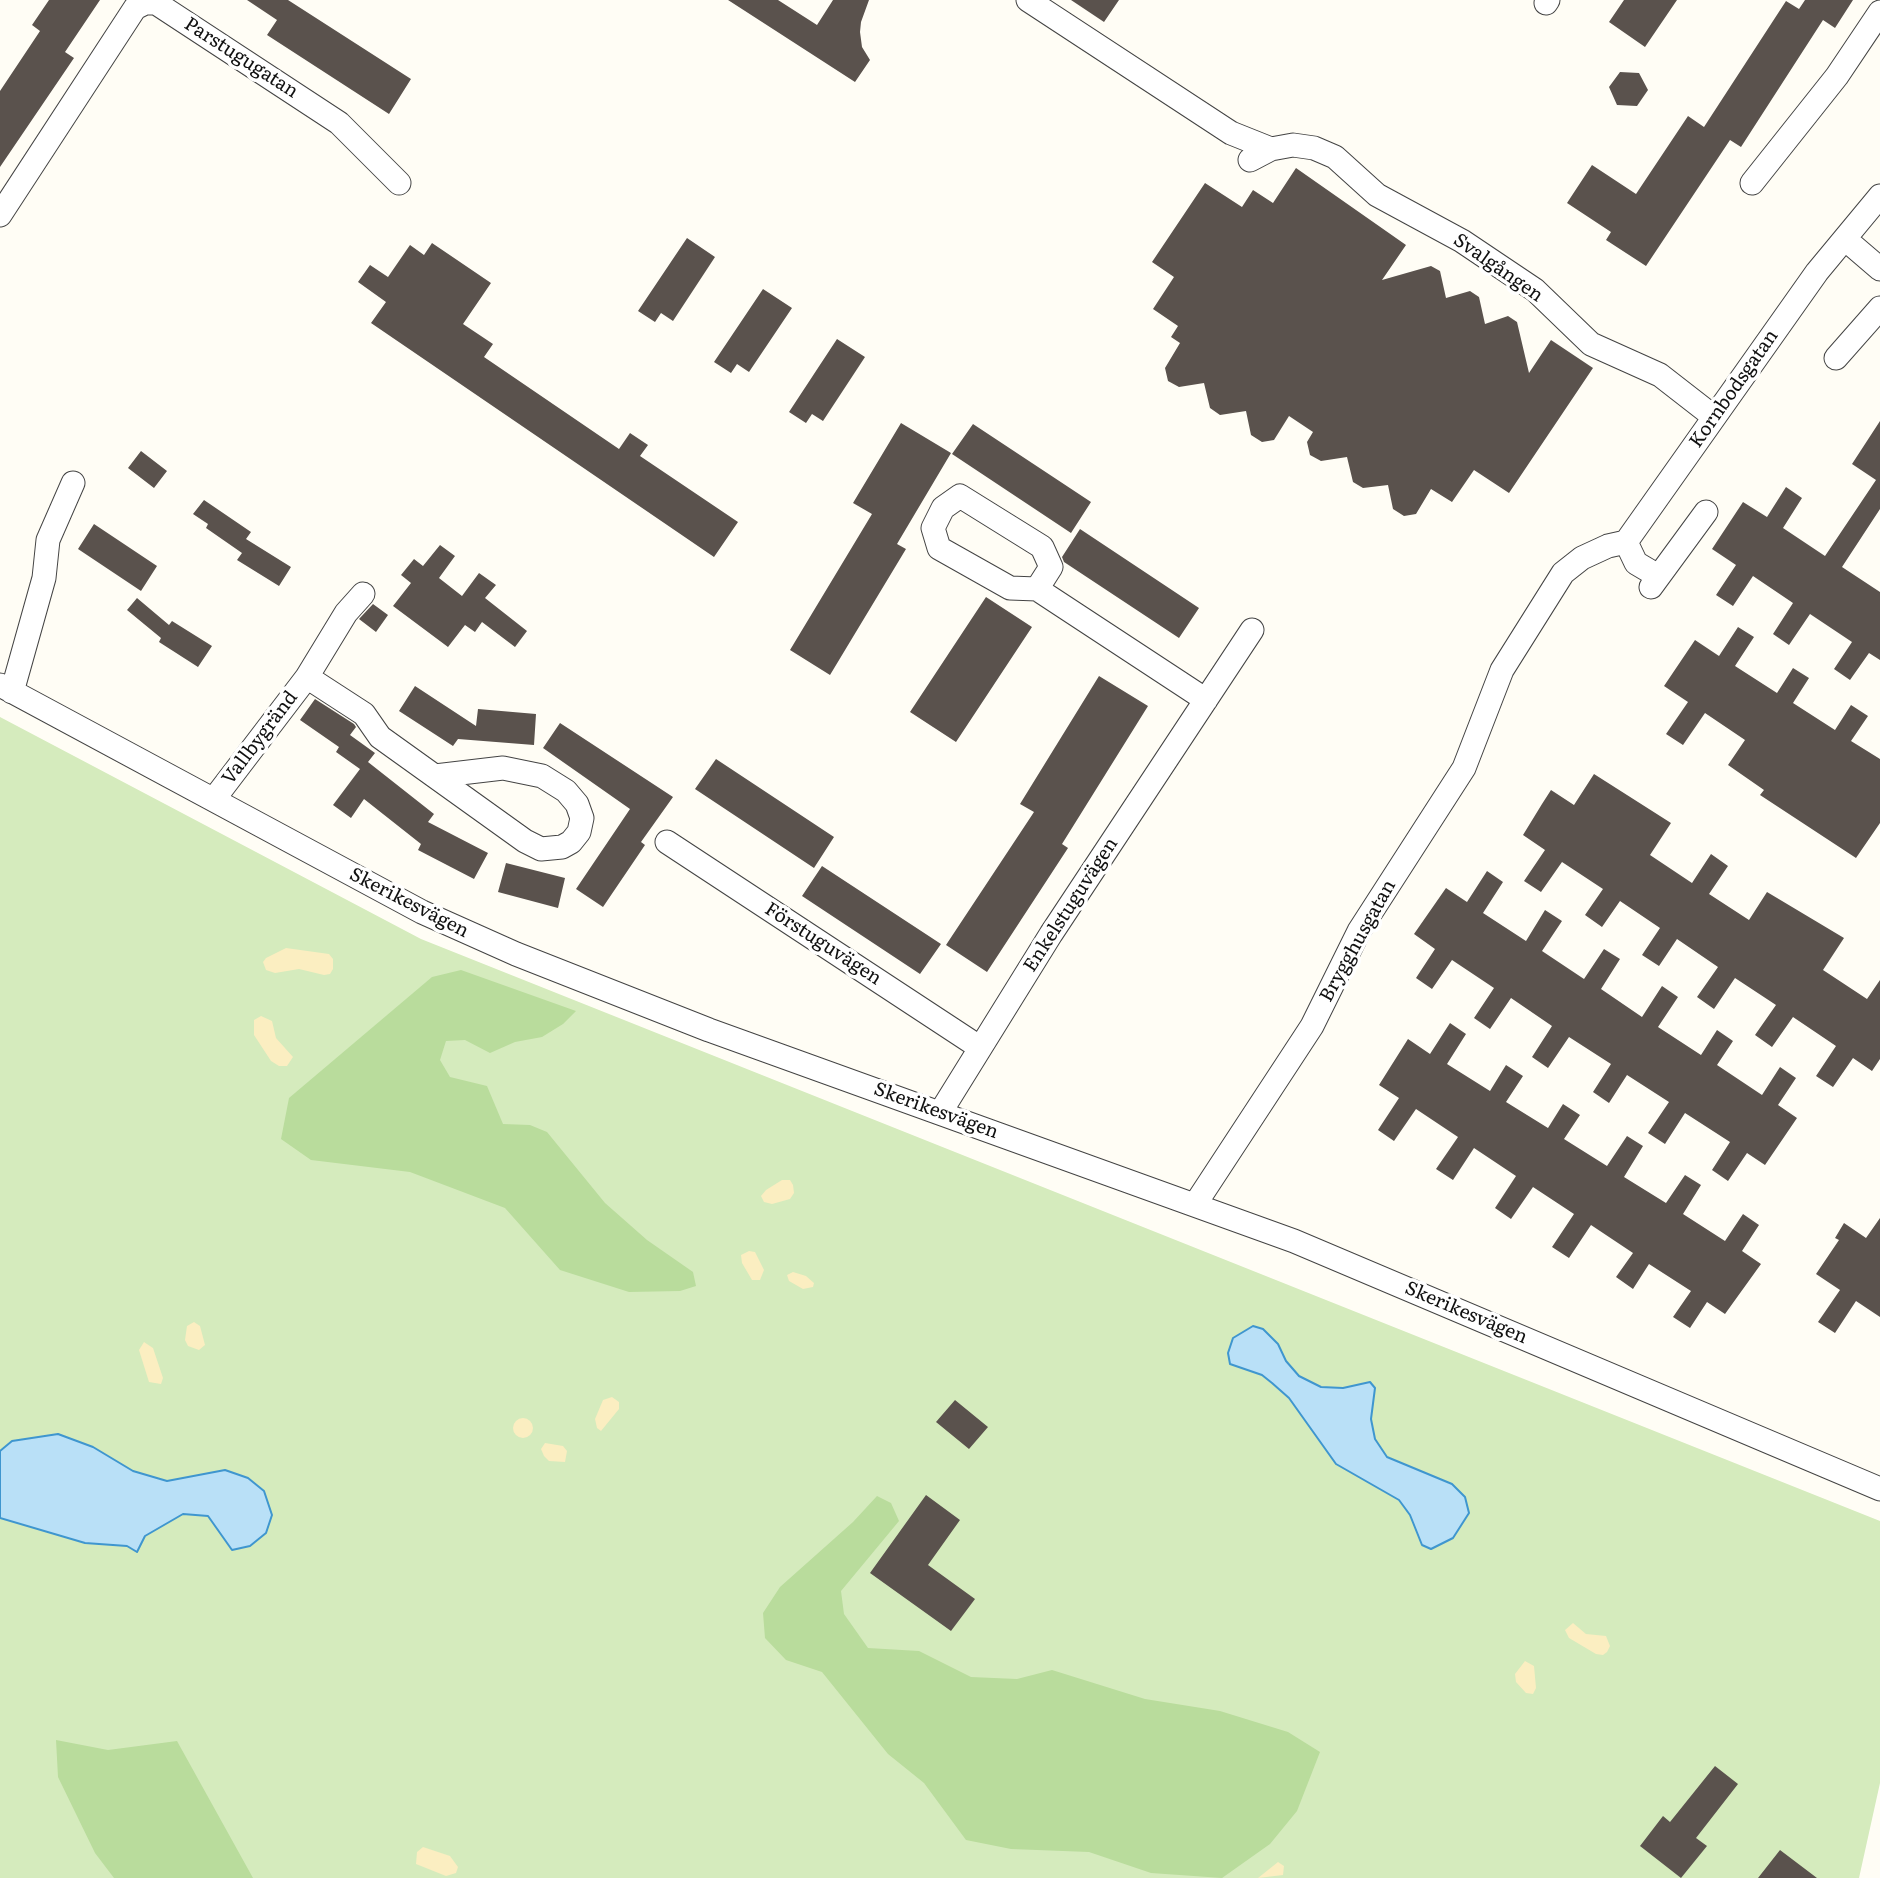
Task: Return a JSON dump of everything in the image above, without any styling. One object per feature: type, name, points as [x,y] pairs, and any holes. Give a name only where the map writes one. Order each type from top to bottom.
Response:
[{"type":"street","name":"Svalgången","points":[[1028,0],[1231,133],[1271,149]]},
{"type":"street","name":"Parstugugatan","points":[[0,215],[135,8],[145,2],[156,2],[339,124],[399,183]]},
{"type":"street","points":[[1752,183],[1837,76],[1880,12]]},
{"type":"street","name":"Svalgången","points":[[1250,160],[1271,149],[1293,145],[1314,148],[1335,158],[1377,195],[1462,241],[1535,290],[1591,344],[1660,374],[1714,417]]},
{"type":"street","name":"Kornbodsgatan","points":[[1626,542],[1817,272],[1880,196]]},
{"type":"street","points":[[1845,239],[1880,269]]},
{"type":"street","points":[[1836,358],[1880,309]]},
{"type":"street","name":"Skerikesvägen","points":[[73,483],[48,540],[44,578],[6,689],[422,912],[516,954],[697,1025],[1196,1203],[1549,1347],[1880,1489]]},
{"type":"street","points":[[1037,589],[1051,567],[1042,547],[960,496],[943,508],[933,528],[939,548],[1010,588],[1037,589],[1206,700]]},
{"type":"street","points":[[1626,542],[1636,563],[1655,581],[1706,512]]},
{"type":"street","name":"Brygghusgatan","points":[[1196,1203],[1312,1026],[1359,931],[1464,768],[1502,670],[1563,573],[1583,558],[1608,546],[1626,542]]},
{"type":"street","name":"Vallbygränd","points":[[214,799],[307,677],[346,613],[363,594]]},
{"type":"street","name":"Enkelstuguvägen","points":[[940,1113],[979,1047],[1252,630]]},
{"type":"street","name":"Vallbygränd","points":[[307,677],[364,714],[380,737],[435,776],[541,849],[562,847],[571,842],[579,832],[582,818],[577,804],[566,791],[542,776],[503,768],[435,776]]},
{"type":"street","name":"Förstuguvägen","points":[[667,842],[979,1047]]},
{"type":"green space","points":[[0,717],[421,939],[1880,1521],[1880,1783],[1859,1878],[0,1878]]},
{"type":"green space","points":[[461,970],[576,1011],[563,1024],[542,1037],[515,1042],[490,1053],[465,1040],[446,1041],[440,1060],[450,1077],[487,1086],[503,1124],[530,1125],[547,1132],[605,1203],[647,1240],[693,1272],[696,1286],[680,1291],[629,1292],[560,1270],[505,1208],[410,1172],[311,1160],[281,1139],[289,1098],[432,977]]},
{"type":"green space","points":[[877,1496],[891,1503],[899,1521],[841,1591],[844,1614],[868,1648],[919,1651],[971,1677],[1017,1679],[1052,1670],[1145,1699],[1220,1711],[1288,1732],[1320,1752],[1297,1811],[1270,1844],[1222,1878],[1151,1873],[1089,1852],[1011,1849],[966,1840],[924,1783],[888,1754],[822,1672],[786,1660],[765,1638],[763,1613],[780,1587],[853,1522]]},
{"type":"green space","points":[[56,1740],[108,1750],[177,1741],[253,1878],[114,1878],[95,1853],[58,1777]]},
{"type":"sand","points":[[286,948],[329,954],[333,959],[333,969],[330,974],[324,975],[299,969],[275,973],[266,970],[263,962],[266,958]]},
{"type":"sand","points":[[261,1016],[272,1021],[276,1038],[293,1057],[287,1066],[279,1066],[271,1061],[254,1035],[254,1020]]},
{"type":"sand","points":[[782,1180],[790,1180],[793,1185],[794,1193],[790,1199],[772,1204],[764,1202],[761,1196]]},
{"type":"sand","points":[[749,1251],[755,1252],[764,1270],[760,1280],[752,1280],[742,1263],[741,1255]]},
{"type":"sand","points":[[793,1272],[806,1276],[814,1283],[813,1287],[803,1289],[789,1281],[787,1275]]},
{"type":"sand","points":[[194,1322],[200,1326],[205,1345],[199,1350],[188,1346],[185,1340],[187,1326]]},
{"type":"sand","points":[[144,1342],[153,1348],[163,1378],[161,1384],[149,1382],[139,1350]]},
{"type":"sand","points":[[612,1397],[619,1402],[619,1409],[601,1431],[597,1428],[595,1419],[603,1400]]},
{"type":"sand","points":[[523,1418],[530,1421],[533,1428],[530,1435],[523,1438],[516,1435],[513,1428],[516,1421]]},
{"type":"sand","points":[[545,1443],[563,1446],[567,1451],[565,1462],[549,1461],[541,1449]]},
{"type":"sand","points":[[1573,1623],[1586,1634],[1606,1636],[1610,1646],[1607,1652],[1603,1655],[1596,1654],[1569,1638],[1565,1630]]},
{"type":"sand","points":[[1525,1661],[1534,1666],[1536,1688],[1533,1694],[1526,1693],[1516,1682],[1515,1674]]},
{"type":"sand","points":[[423,1847],[450,1856],[458,1867],[456,1873],[446,1876],[416,1864],[417,1852]]},
{"type":"sand","points":[[1278,1862],[1284,1866],[1283,1875],[1258,1878]]},
{"type":"water","points":[[1253,1326],[1263,1329],[1278,1344],[1286,1361],[1299,1376],[1321,1387],[1343,1388],[1370,1382],[1375,1388],[1371,1419],[1375,1439],[1387,1457],[1452,1484],[1465,1497],[1469,1513],[1453,1538],[1431,1549],[1422,1545],[1410,1515],[1399,1500],[1336,1464],[1289,1398],[1272,1383],[1262,1375],[1230,1364],[1228,1353],[1233,1338]]},
{"type":"water","points":[[58,1434],[93,1447],[133,1471],[167,1481],[225,1470],[248,1478],[264,1491],[272,1515],[266,1533],[250,1546],[232,1550],[208,1516],[183,1514],[145,1536],[137,1552],[127,1546],[85,1543],[0,1518],[0,1451],[12,1441]]},
{"type":"building","points":[[49,0],[100,0],[65,52],[74,58],[0,167],[0,91],[40,31],[32,25]]},
{"type":"building","points":[[247,0],[288,0],[411,79],[389,114],[267,35],[277,20]]},
{"type":"building","points":[[728,0],[778,0],[817,25],[833,0],[869,0],[860,32],[862,47],[870,60],[855,82]]},
{"type":"building","points":[[1071,0],[1119,0],[1104,22]]},
{"type":"building","points":[[1624,0],[1677,0],[1645,47],[1609,22]]},
{"type":"building","points":[[1805,0],[1853,0],[1835,28],[1823,20],[1741,147],[1730,140],[1646,266],[1606,240],[1611,232],[1567,203],[1592,165],[1636,194],[1688,116],[1704,127],[1786,1],[1799,9]]},
{"type":"building","points":[[1620,72],[1639,73],[1648,90],[1637,106],[1617,105],[1609,87]]},
{"type":"building","points":[[1296,168],[1406,245],[1382,280],[1431,266],[1440,271],[1446,298],[1470,291],[1479,297],[1485,324],[1508,316],[1517,322],[1529,373],[1551,340],[1593,368],[1509,493],[1474,470],[1452,502],[1431,489],[1416,514],[1404,516],[1393,509],[1388,485],[1363,488],[1353,482],[1347,457],[1321,461],[1310,455],[1307,442],[1313,432],[1289,416],[1274,440],[1262,442],[1251,435],[1246,411],[1220,415],[1210,408],[1204,383],[1179,387],[1168,381],[1165,368],[1180,343],[1171,337],[1178,326],[1153,309],[1174,277],[1152,262],[1205,183],[1242,207],[1253,190],[1273,203]]},
{"type":"building","points":[[687,238],[715,257],[673,321],[661,313],[655,322],[638,311]]},
{"type":"building","points":[[432,243],[491,283],[463,324],[493,344],[484,357],[619,449],[630,433],[648,445],[640,456],[738,522],[714,557],[371,323],[386,302],[358,282],[370,265],[388,277],[410,245],[424,255]]},
{"type":"building","points":[[763,289],[792,308],[749,372],[737,364],[731,373],[714,362]]},
{"type":"building","points":[[837,339],[865,357],[823,421],[812,414],[806,423],[789,412]]},
{"type":"building","points":[[1880,421],[1880,509],[1842,567],[1880,592],[1880,660],[1869,653],[1850,680],[1834,669],[1852,642],[1810,614],[1789,645],[1773,634],[1793,603],[1753,576],[1733,606],[1716,595],[1736,565],[1712,549],[1743,502],[1767,517],[1786,487],[1802,498],[1783,528],[1825,556],[1876,480],[1852,464]]},
{"type":"building","points":[[901,423],[951,453],[897,544],[906,549],[830,675],[790,650],[872,514],[853,503]]},
{"type":"building","points":[[973,424],[1091,502],[1071,533],[952,454]]},
{"type":"building","points":[[141,451],[167,471],[154,488],[128,468]]},
{"type":"building","points":[[204,500],[251,532],[246,539],[291,567],[279,586],[237,560],[242,553],[206,528],[208,524],[193,514]]},
{"type":"building","points":[[94,524],[157,566],[141,591],[78,549]]},
{"type":"building","points":[[1080,529],[1199,608],[1179,638],[1064,562],[1062,557]]},
{"type":"building","points":[[440,545],[455,556],[439,578],[462,596],[479,573],[496,585],[485,598],[527,631],[515,647],[482,622],[475,632],[465,625],[448,647],[393,606],[411,583],[401,575],[414,559],[423,566]]},
{"type":"building","points":[[986,597],[1032,627],[956,742],[910,712]]},
{"type":"building","points":[[137,598],[169,625],[172,621],[212,646],[198,667],[159,642],[161,638],[127,610]]},
{"type":"building","points":[[373,604],[388,615],[376,632],[359,619]]},
{"type":"building","points":[[1738,627],[1754,637],[1735,666],[1777,693],[1793,668],[1809,678],[1793,703],[1835,730],[1851,705],[1868,716],[1851,741],[1880,759],[1880,823],[1856,858],[1760,795],[1764,790],[1728,765],[1745,740],[1705,713],[1683,745],[1666,734],[1688,702],[1664,686],[1695,640],[1719,656]]},
{"type":"building","points":[[1099,676],[1148,706],[1062,844],[1068,848],[987,972],[946,945],[1034,812],[1020,804]]},
{"type":"building","points":[[415,686],[476,726],[478,709],[536,714],[534,745],[458,739],[453,746],[399,711]]},
{"type":"building","points":[[315,699],[354,724],[356,727],[350,735],[375,753],[368,762],[434,814],[428,822],[488,853],[474,879],[418,850],[421,844],[364,799],[351,818],[333,805],[360,769],[336,752],[339,747],[300,720]]},
{"type":"building","points":[[560,723],[673,797],[641,842],[645,845],[603,907],[576,889],[630,809],[543,748]]},
{"type":"building","points":[[716,759],[834,837],[814,868],[695,789]]},
{"type":"building","points":[[1594,774],[1671,823],[1650,855],[1692,883],[1711,854],[1728,866],[1709,894],[1749,920],[1767,892],[1844,938],[1823,970],[1867,999],[1880,980],[1880,1059],[1872,1071],[1853,1058],[1833,1087],[1816,1076],[1836,1046],[1793,1017],[1772,1047],[1755,1035],[1776,1005],[1735,978],[1714,1009],[1697,997],[1718,967],[1677,939],[1659,966],[1642,955],[1660,928],[1620,901],[1602,927],[1585,915],[1603,889],[1562,862],[1541,892],[1524,881],[1545,850],[1523,835],[1551,790],[1574,805]]},
{"type":"building","points":[[506,863],[565,878],[558,908],[498,892]]},
{"type":"building","points":[[822,866],[941,944],[920,974],[802,896]]},
{"type":"building","points":[[1487,871],[1503,882],[1483,913],[1526,941],[1545,910],[1562,921],[1542,951],[1584,979],[1604,949],[1620,959],[1601,989],[1642,1017],[1662,986],[1678,997],[1658,1027],[1701,1055],[1717,1030],[1733,1041],[1717,1065],[1762,1095],[1780,1067],[1796,1078],[1778,1105],[1797,1118],[1765,1165],[1747,1153],[1728,1181],[1712,1170],[1730,1142],[1685,1113],[1665,1144],[1648,1133],[1669,1102],[1627,1075],[1609,1103],[1593,1092],[1611,1064],[1569,1037],[1548,1068],[1532,1057],[1552,1026],[1511,998],[1490,1029],[1474,1018],[1494,988],[1452,960],[1432,989],[1416,978],[1435,949],[1414,934],[1446,888],[1467,902]]},
{"type":"building","points":[[1450,1023],[1466,1034],[1447,1064],[1490,1091],[1506,1065],[1523,1076],[1506,1102],[1548,1128],[1563,1104],[1580,1115],[1564,1139],[1607,1166],[1627,1136],[1643,1146],[1624,1177],[1666,1203],[1685,1175],[1701,1185],[1683,1214],[1725,1241],[1743,1214],[1759,1225],[1742,1251],[1761,1264],[1725,1314],[1707,1302],[1690,1328],[1673,1317],[1691,1291],[1649,1264],[1633,1289],[1616,1277],[1633,1253],[1591,1225],[1569,1258],[1552,1247],[1574,1214],[1533,1187],[1511,1219],[1495,1208],[1516,1176],[1474,1148],[1453,1180],[1436,1169],[1458,1137],[1416,1109],[1394,1141],[1378,1130],[1399,1098],[1379,1085],[1408,1039],[1430,1054]]},
{"type":"building","points":[[1880,1218],[1880,1317],[1856,1301],[1835,1333],[1818,1322],[1840,1290],[1816,1274],[1839,1240],[1835,1238],[1844,1223],[1866,1238]]},
{"type":"building","points":[[955,1400],[988,1427],[969,1449],[936,1422]]},
{"type":"building","points":[[926,1495],[960,1520],[928,1565],[975,1599],[951,1631],[870,1573]]},
{"type":"building","points":[[1715,1766],[1738,1784],[1696,1838],[1707,1846],[1681,1878],[1640,1846],[1663,1816],[1670,1822]]},
{"type":"building","points":[[1780,1850],[1817,1878],[1758,1878]]}]
